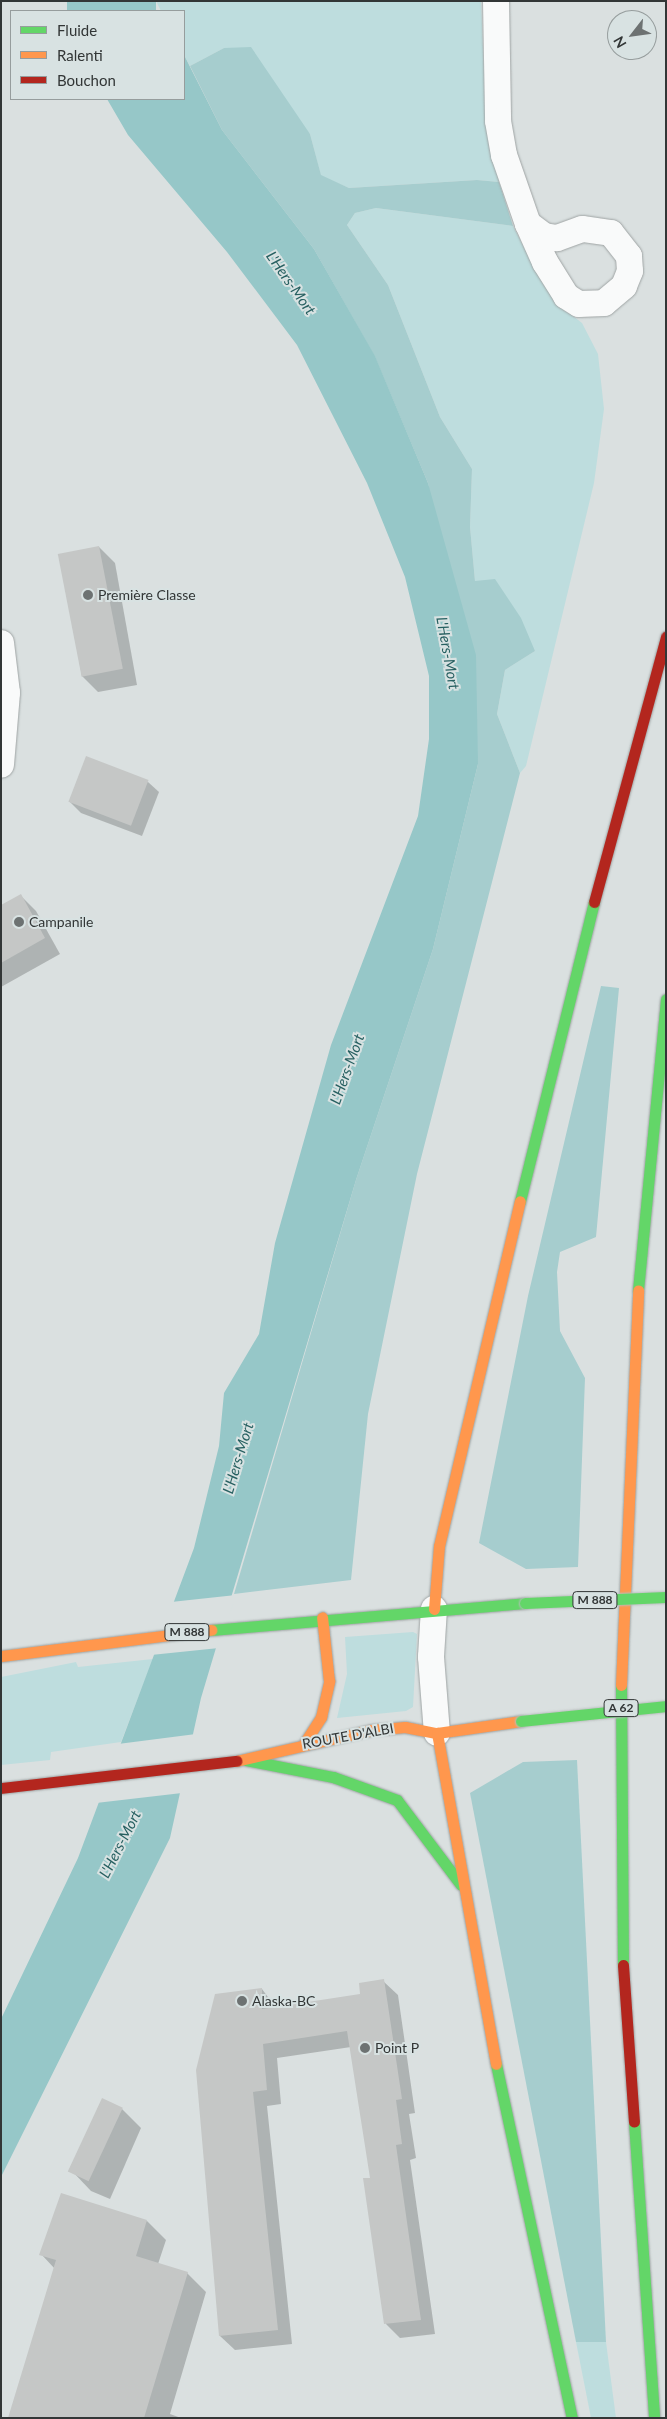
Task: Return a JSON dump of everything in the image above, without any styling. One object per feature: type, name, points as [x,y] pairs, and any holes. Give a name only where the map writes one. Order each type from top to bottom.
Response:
[{"type":"main road","points":[[434,1609],[439,1546],[561,1024],[666,637]]},
{"type":"main road","name":"A 62","points":[[654,2418],[623,1961],[621,1660],[640,1278],[666,998]]},
{"type":"main road","name":"M 888","points":[[1,1656],[87,1643],[287,1620],[525,1603],[666,1597]]},
{"type":"main road","points":[[305,1742],[321,1717],[329,1681],[322,1617]]},
{"type":"main road","name":"ROUTE D'ALBI","points":[[1,1788],[246,1760],[305,1742],[405,1727],[437,1733],[521,1721],[666,1706]]},
{"type":"main road","points":[[437,1733],[463,1889],[503,2101],[572,2418]]},
{"type":"main road","points":[[246,1760],[333,1777],[397,1800],[422,1828],[463,1889]]},
{"type":"street","points":[[496,1],[498,120],[513,181],[528,224]]},
{"type":"street","points":[[1,643],[7,693],[1,765]]},
{"type":"street","points":[[434,1609],[431,1657],[437,1733]]},
{"type":"shaded area","points":[[156,1],[481,1],[484,71],[499,182],[477,180],[349,188],[321,176],[310,134],[224,48],[190,66],[185,57],[185,10],[160,10]]},
{"type":"shaded area","points":[[251,47],[310,134],[321,175],[349,188],[477,180],[499,182],[513,226],[376,208],[355,213],[347,225],[388,285],[440,417],[472,469],[470,527],[475,581],[495,579],[521,618],[535,651],[505,670],[497,714],[520,773],[417,1174],[368,1414],[351,1580],[234,1594],[356,1180],[433,949],[478,764],[428,483],[375,357],[314,249],[222,130],[190,66],[224,48]]},
{"type":"shaded area","points":[[376,208],[513,226],[540,278],[560,306],[582,323],[598,354],[604,409],[594,483],[526,766],[520,773],[497,714],[505,670],[535,651],[475,581],[470,527],[472,469],[440,417],[388,285],[347,225],[355,213]]},
{"type":"shaded area","points":[[601,986],[619,988],[596,1237],[560,1252],[557,1272],[560,1331],[585,1378],[578,1567],[526,1569],[479,1543],[528,1296]]},
{"type":"shaded area","points":[[413,1632],[417,1634],[413,1707],[406,1711],[337,1718],[347,1674],[345,1637]]},
{"type":"shaded area","points":[[153,1659],[121,1742],[51,1752],[50,1760],[1,1765],[1,1677],[76,1662],[78,1667]]},
{"type":"shaded area","points":[[577,1760],[606,2342],[576,2342],[470,1793],[523,1762]]},
{"type":"shaded area","points":[[576,2342],[606,2342],[616,2418],[591,2418]]},
{"type":"water","points":[[67,1],[156,1],[156,10],[67,10]]},
{"type":"water","name":"L'Hers-Mort","points":[[185,57],[222,130],[314,249],[375,356],[428,483],[476,655],[478,764],[433,949],[356,1180],[201,1698],[170,1838],[1,2177],[1,2019],[78,1858],[194,1548],[219,1446],[224,1393],[259,1334],[275,1243],[331,1045],[418,816],[429,739],[429,676],[405,577],[367,483],[297,345],[227,252],[128,135],[108,100],[185,100]]},
{"type":"pier","points":[[236,1595],[219,1648],[151,1655],[171,1602]]},
{"type":"pier","points":[[196,1734],[182,1793],[96,1803],[118,1744]]},
{"type":"building","name":"Première Classe","points":[[99,546],[123,669],[82,677],[58,554]]},
{"type":"building","points":[[86,756],[149,780],[131,826],[68,802]]},
{"type":"building","name":"Campanile","points":[[21,894],[45,938],[1,963],[1,905]]},
{"type":"building","points":[[384,1979],[402,2099],[396,2100],[402,2144],[396,2145],[421,2320],[384,2324],[363,2178],[370,2178],[347,2031],[263,2044],[267,2090],[253,2092],[278,2330],[219,2336],[196,2070],[215,1994],[262,1988],[262,2009],[360,1994],[359,1983]]},
{"type":"building","points":[[102,2098],[123,2108],[89,2181],[68,2171]]},
{"type":"building","points":[[61,2193],[147,2220],[136,2256],[188,2272],[144,2418],[8,2418],[56,2260],[39,2255]]},
{"type":"traffic: fast","points":[[520,1201],[594,902]]},
{"type":"traffic: fast","points":[[638,1290],[666,999]]},
{"type":"traffic: fast","points":[[525,1603],[666,1597]]},
{"type":"traffic: fast","points":[[211,1630],[525,1603]]},
{"type":"traffic: fast","points":[[621,1685],[623,1965]]},
{"type":"traffic: fast","points":[[521,1721],[666,1706]]},
{"type":"traffic: fast","points":[[246,1760],[333,1777],[397,1800],[461,1885]]},
{"type":"traffic: fast","points":[[496,2064],[572,2418]]},
{"type":"traffic: fast","points":[[634,2122],[654,2418]]},
{"type":"traffic: slow","points":[[434,1609],[439,1546],[520,1201]]},
{"type":"traffic: slow","points":[[621,1685],[638,1290]]},
{"type":"traffic: slow","points":[[305,1742],[321,1717],[329,1681],[322,1617]]},
{"type":"traffic: slow","points":[[1,1656],[211,1630]]},
{"type":"traffic: slow","points":[[236,1761],[371,1730],[405,1727],[437,1733],[521,1721]]},
{"type":"traffic: slow","points":[[437,1733],[496,2064]]},
{"type":"traffic: jam","points":[[594,902],[666,637]]},
{"type":"traffic: jam","points":[[1,1788],[236,1761]]},
{"type":"traffic: jam","points":[[623,1965],[634,2122]]},
{"type":"place","name":"Première Classe","points":[[88,595]]},
{"type":"place","name":"Campanile","points":[[19,922]]},
{"type":"place","name":"Alaska-BC","points":[[242,2001]]},
{"type":"place","name":"Point P","points":[[365,2048]]}]
